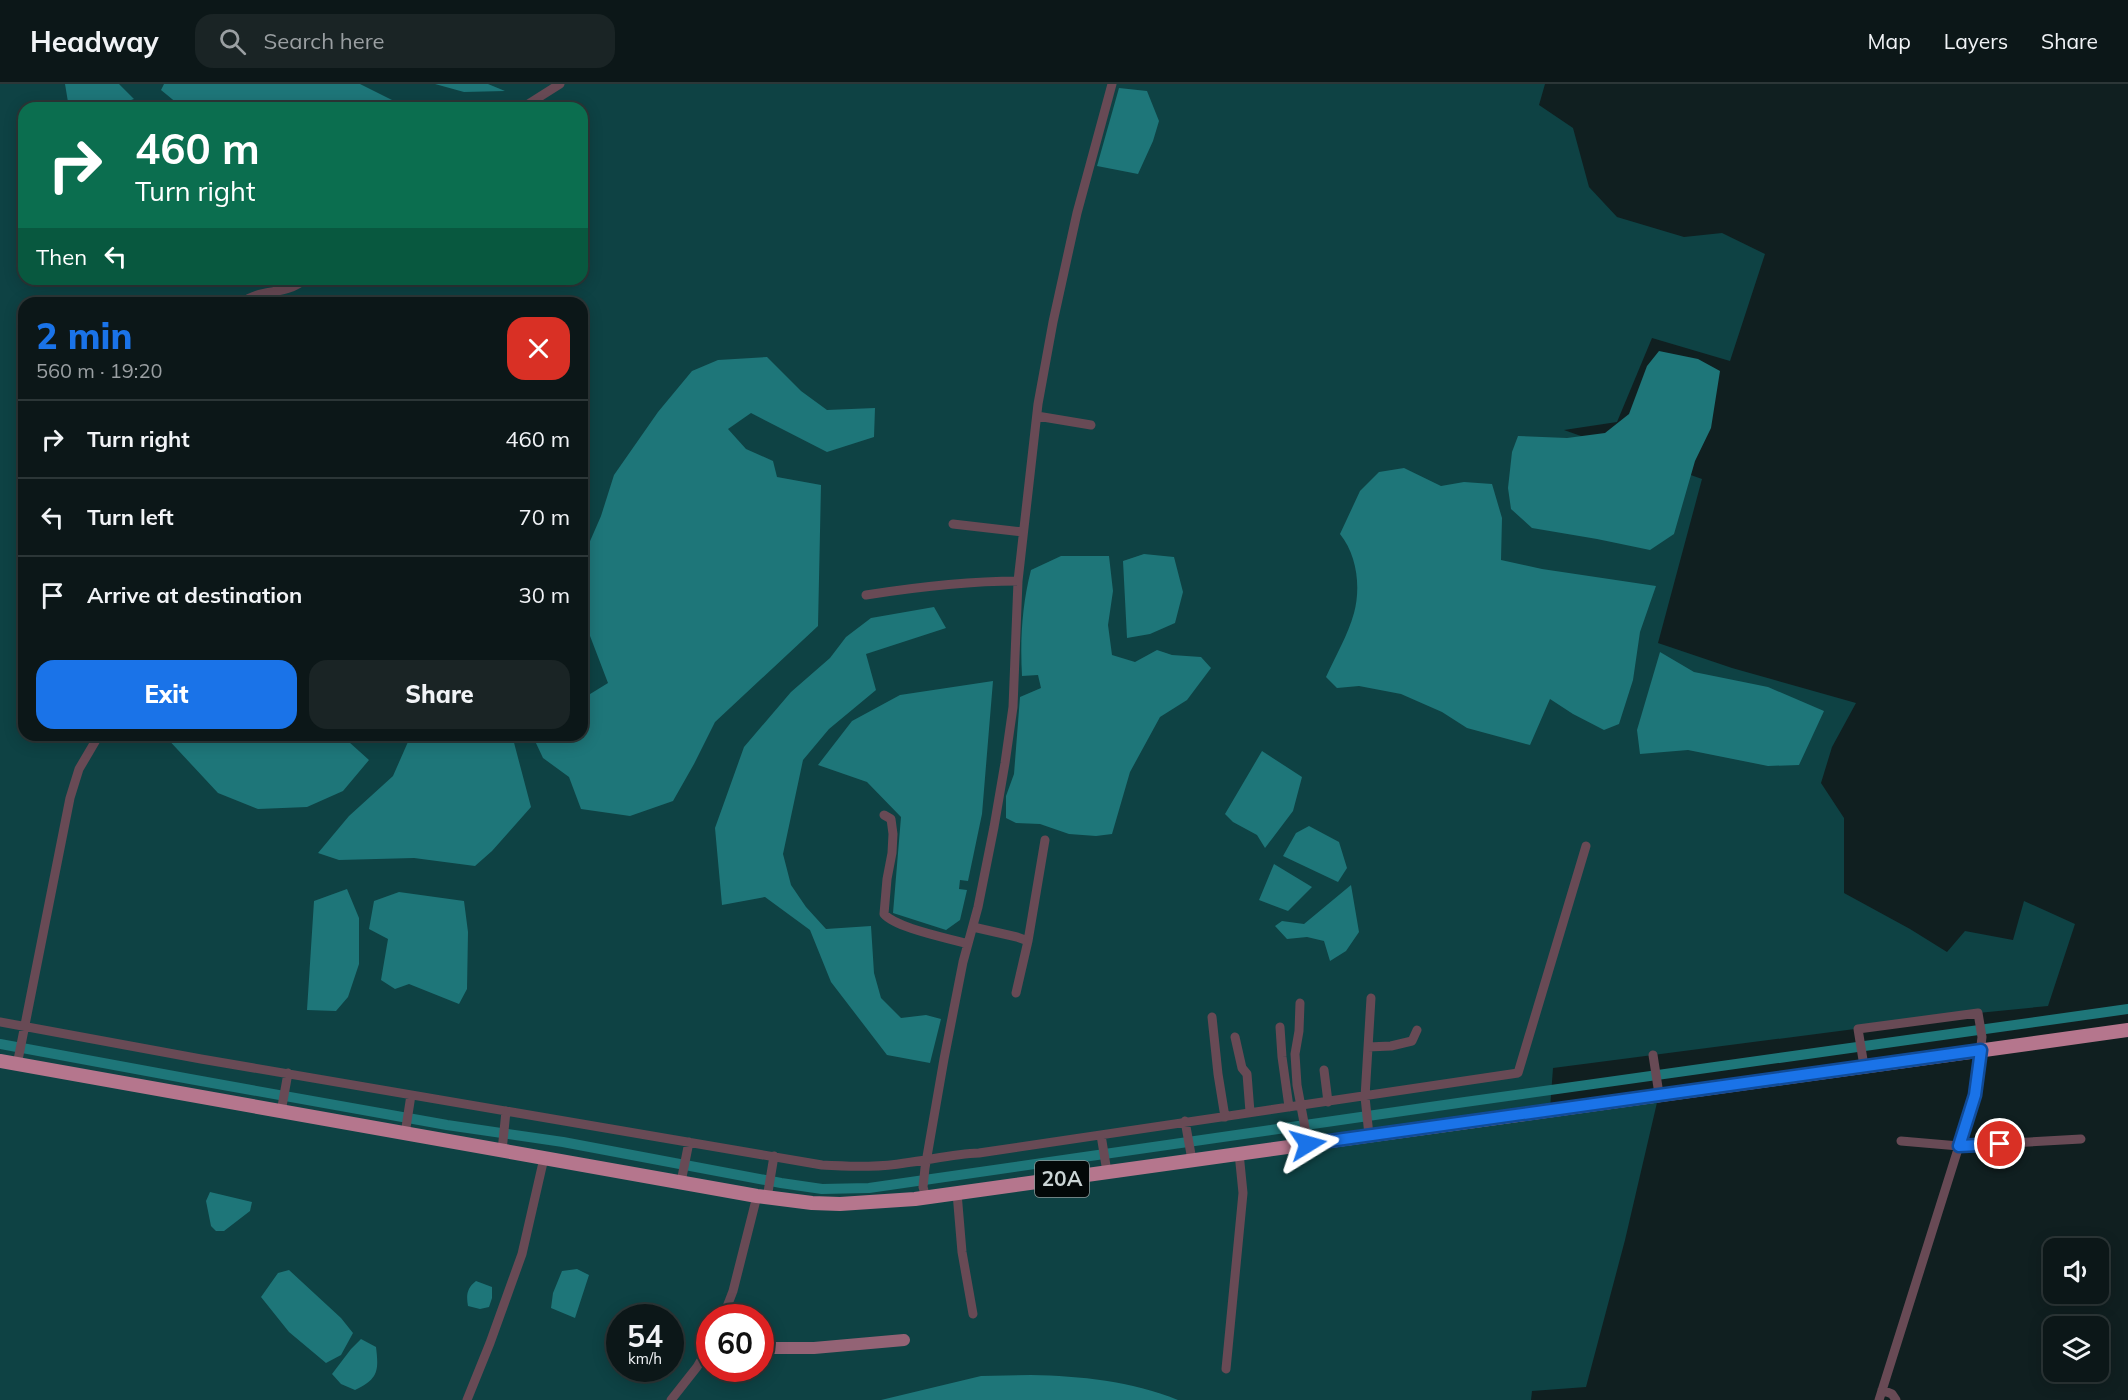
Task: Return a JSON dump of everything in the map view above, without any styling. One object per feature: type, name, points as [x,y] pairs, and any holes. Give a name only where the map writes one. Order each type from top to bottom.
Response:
[{"type":"main road","name":"20A","points":[[0,1061],[502,1151],[682,1177],[762,1197],[840,1204],[925,1192],[957,1193],[1107,1172],[1190,1154],[1239,1153],[1307,1137],[1981,1043],[2074,1039],[2128,1030]]},
{"type":"street","points":[[532,102],[560,84]]},
{"type":"street","points":[[925,1192],[926,1163],[968,944],[994,827],[1013,707],[1018,581],[1037,416],[1053,322],[1074,225],[1112,84]]},
{"type":"street","points":[[252,297],[290,290],[297,285]]},
{"type":"street","points":[[1037,416],[1091,424]]},
{"type":"street","points":[[953,524],[1023,532]]},
{"type":"street","points":[[866,595],[940,584],[1018,581]]},
{"type":"street","points":[[17,1065],[70,798],[79,769],[95,741]]},
{"type":"street","points":[[884,815],[891,819],[893,834],[884,914],[889,920],[900,924],[968,944]]},
{"type":"street","points":[[1016,993],[1028,941],[1045,840]]},
{"type":"street","points":[[0,1022],[23,1029],[288,1073],[411,1099],[506,1111],[688,1147],[774,1156],[822,1165],[926,1163],[1101,1135],[1186,1125],[1250,1112],[1289,1107],[1301,1109],[1328,1102],[1365,1100],[1518,1073],[1586,846]]},
{"type":"street","points":[[973,927],[1028,941]]},
{"type":"street","points":[[1369,1129],[1365,1100],[1371,998]]},
{"type":"street","points":[[1300,1003],[1295,1054],[1301,1109],[1307,1137]]},
{"type":"street","points":[[1863,1060],[1858,1029],[1978,1013],[1981,1043],[1975,1095],[1880,1395],[1892,1394],[1896,1400]]},
{"type":"street","points":[[1212,1017],[1225,1117]]},
{"type":"street","points":[[1281,1027],[1282,1057],[1289,1107]]},
{"type":"street","points":[[1368,1047],[1391,1046],[1412,1041],[1417,1030]]},
{"type":"street","points":[[1235,1037],[1242,1068],[1247,1074],[1250,1112]]},
{"type":"street","points":[[1653,1054],[1658,1089]]},
{"type":"street","points":[[1324,1070],[1328,1102]]},
{"type":"street","points":[[281,1112],[288,1073]]},
{"type":"street","points":[[405,1134],[411,1099]]},
{"type":"street","points":[[502,1151],[506,1111]]},
{"type":"street","points":[[1186,1125],[1190,1154]]},
{"type":"street","points":[[1101,1135],[1107,1172]]},
{"type":"street","points":[[1901,1141],[1959,1146],[2081,1139]]},
{"type":"street","points":[[682,1177],[688,1147]]},
{"type":"street","points":[[1226,1369],[1243,1193],[1239,1153]]},
{"type":"street","points":[[728,1304],[774,1156]]},
{"type":"street","points":[[467,1400],[522,1254],[544,1158]]},
{"type":"street","points":[[957,1193],[962,1252],[974,1314]]},
{"type":"street","points":[[774,1348],[814,1348],[904,1340]]},
{"type":"street","points":[[671,1400],[696,1367]]},
{"type":"shaded area","points":[[0,84],[1545,84],[1539,105],[1573,128],[1589,187],[1617,217],[1684,237],[1722,233],[1765,254],[1730,361],[1652,338],[1617,422],[1564,430],[1702,479],[1658,643],[1732,668],[1856,703],[1832,747],[1821,783],[1844,818],[1844,893],[1947,952],[1965,931],[2013,940],[2024,901],[2075,924],[2048,1006],[1553,1068],[1550,1109],[1659,1094],[1625,1240],[1586,1387],[1532,1391],[1531,1400],[0,1400]]},
{"type":"shaded area","points":[[65,84],[119,84],[134,99],[125,102],[68,102]]},
{"type":"shaded area","points":[[164,84],[360,84],[396,102],[176,102],[161,90]]},
{"type":"shaded area","points":[[435,84],[488,84],[505,91],[464,92]]},
{"type":"shaded area","points":[[1119,88],[1147,91],[1159,121],[1138,174],[1097,166]]},
{"type":"shaded area","points":[[1659,351],[1698,359],[1720,371],[1711,428],[1695,461],[1674,534],[1650,550],[1532,528],[1511,509],[1508,488],[1512,452],[1518,436],[1567,438],[1605,433],[1629,414],[1647,366]]},
{"type":"shaded area","points":[[767,357],[801,391],[827,410],[875,408],[874,437],[827,452],[751,413],[728,429],[746,449],[773,461],[777,477],[821,485],[818,626],[715,722],[673,801],[630,816],[581,809],[569,777],[543,758],[535,741],[588,741],[588,695],[608,683],[588,631],[588,546],[601,516],[614,475],[658,412],[692,371],[718,360]]},
{"type":"shaded area","points":[[1404,468],[1441,486],[1464,482],[1492,484],[1502,518],[1501,560],[1542,569],[1656,586],[1640,632],[1633,680],[1619,724],[1604,730],[1550,699],[1530,745],[1467,728],[1442,712],[1401,694],[1359,686],[1337,688],[1326,677],[1345,638],[1357,593],[1354,561],[1340,534],[1360,491],[1379,472]]},
{"type":"shaded area","points":[[1144,554],[1174,557],[1183,592],[1175,623],[1150,634],[1127,638],[1123,561]]},
{"type":"shaded area","points":[[1061,556],[1109,556],[1113,591],[1108,625],[1112,655],[1135,662],[1157,650],[1172,655],[1201,657],[1211,668],[1187,700],[1160,717],[1130,772],[1112,834],[1096,836],[1069,834],[1040,824],[1016,823],[1006,818],[1006,796],[1014,774],[1020,697],[1041,688],[1038,675],[1022,676],[1022,623],[1028,583],[1031,570]]},
{"type":"shaded area","points":[[934,607],[946,628],[866,654],[876,690],[829,729],[803,760],[783,854],[791,885],[806,907],[826,929],[871,926],[874,973],[881,998],[901,1018],[926,1015],[941,1019],[930,1063],[887,1055],[831,982],[810,930],[765,897],[722,905],[715,828],[744,747],[791,692],[830,658],[846,637],[871,618]]},
{"type":"shaded area","points":[[1660,652],[1694,672],[1768,687],[1824,711],[1799,765],[1768,766],[1688,750],[1640,754],[1637,730]]},
{"type":"shaded area","points":[[993,681],[982,814],[968,881],[960,880],[959,889],[967,890],[960,920],[946,930],[893,913],[901,817],[867,782],[818,765],[852,721],[900,695]]},
{"type":"shaded area","points":[[170,741],[347,741],[369,760],[343,791],[307,807],[258,809],[218,793]]},
{"type":"shaded area","points":[[408,741],[514,741],[531,807],[492,851],[475,866],[414,858],[339,860],[318,853],[349,816],[393,776]]},
{"type":"shaded area","points":[[1262,751],[1302,777],[1293,811],[1265,848],[1257,835],[1233,822],[1225,814]]},
{"type":"shaded area","points":[[1309,826],[1339,842],[1347,868],[1338,882],[1283,856],[1296,833]]},
{"type":"shaded area","points":[[1274,864],[1312,887],[1288,911],[1259,900]]},
{"type":"shaded area","points":[[1351,885],[1359,932],[1346,951],[1330,961],[1324,941],[1307,937],[1287,939],[1275,926],[1282,921],[1304,924]]},
{"type":"shaded area","points":[[347,889],[359,918],[359,964],[348,997],[336,1011],[307,1010],[314,901]]},
{"type":"shaded area","points":[[399,892],[464,901],[468,932],[467,989],[459,1004],[409,984],[395,989],[381,980],[388,939],[369,929],[374,901]]},
{"type":"shaded area","points":[[210,1192],[252,1202],[250,1211],[224,1231],[216,1231],[211,1226],[206,1201]]},
{"type":"shaded area","points":[[577,1269],[589,1275],[575,1318],[551,1308],[553,1293],[562,1271]]},
{"type":"shaded area","points":[[289,1270],[341,1318],[353,1333],[341,1355],[326,1363],[289,1332],[261,1297],[278,1273]]},
{"type":"shaded area","points":[[476,1281],[492,1287],[489,1307],[480,1309],[468,1306],[468,1292]]},
{"type":"shaded area","points":[[361,1339],[376,1347],[377,1368],[373,1378],[355,1390],[341,1384],[332,1374]]},
{"type":"shaded area","points":[[1031,1375],[1124,1384],[1178,1400],[881,1400],[981,1376]]},
{"type":"waterway","points":[[0,1044],[447,1125],[563,1142],[822,1189],[869,1188],[2128,1009]]},
{"type":"route","points":[[1308,1144],[1981,1050],[1975,1095],[1959,1146],[2000,1144]]}]
